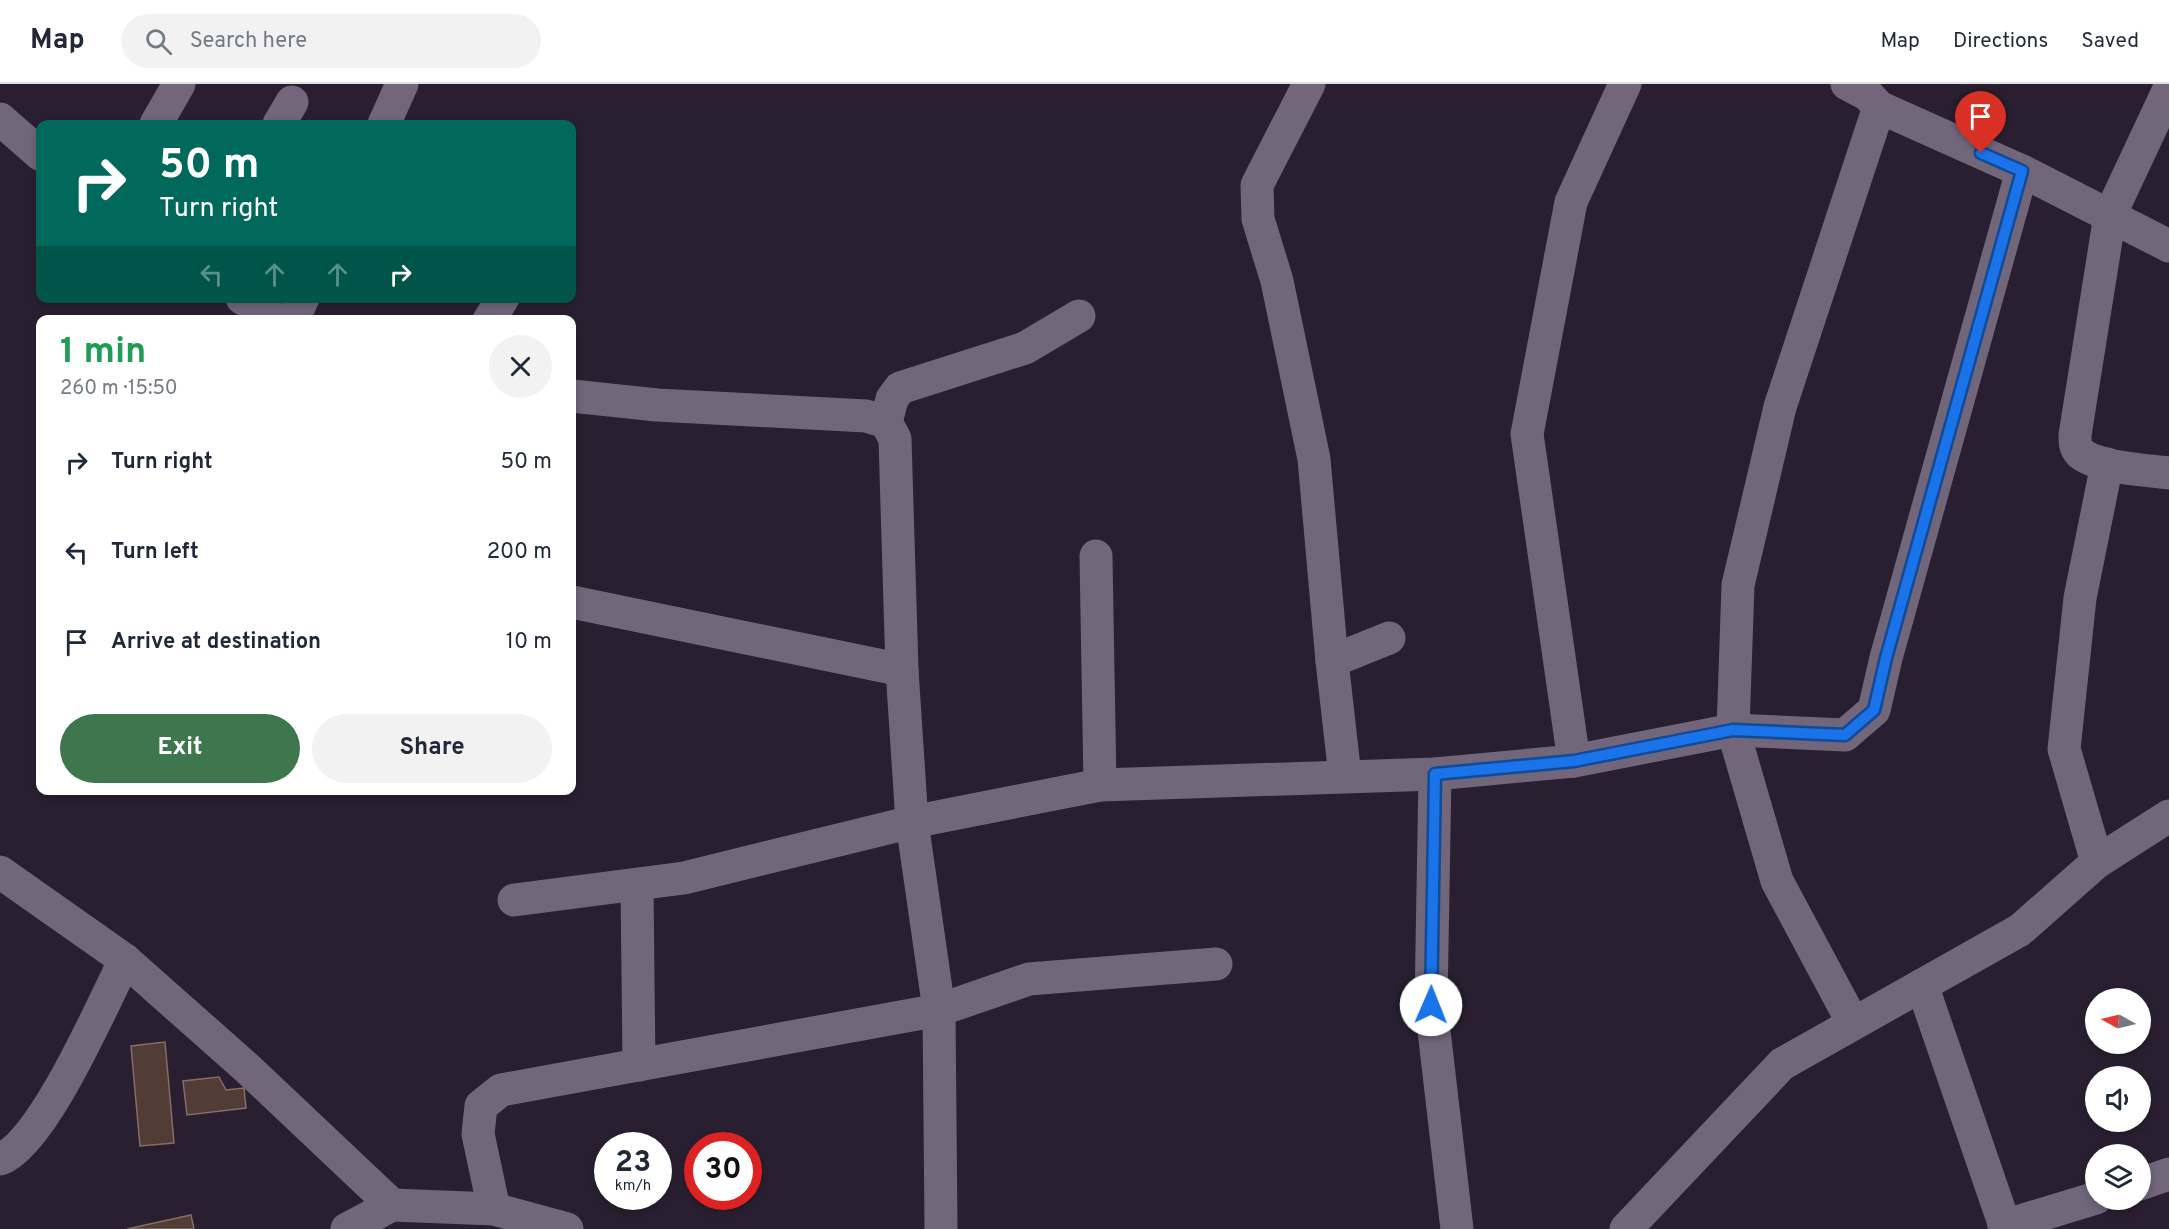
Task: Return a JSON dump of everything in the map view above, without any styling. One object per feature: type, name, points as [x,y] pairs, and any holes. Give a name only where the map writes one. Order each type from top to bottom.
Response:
[{"type":"street","points":[[158,120],[179,84]]},
{"type":"street","points":[[386,120],[402,84]]},
{"type":"street","points":[[1309,84],[1257,185],[1258,219],[1277,281],[1314,459],[1345,776]]},
{"type":"street","points":[[1574,761],[1527,434],[1571,201],[1624,84]]},
{"type":"street","points":[[2169,89],[2110,215],[2075,435],[2076,446],[2081,453],[2107,464],[2169,473]]},
{"type":"street","points":[[1853,1023],[1777,881],[1733,730],[1738,585],[1780,407],[1867,92],[2169,246]]},
{"type":"street","points":[[0,119],[36,150]]},
{"type":"street","points":[[514,900],[637,886],[684,878],[912,822],[1100,785],[1435,774],[1574,761],[1733,730],[1845,735],[1874,710],[1886,658],[2022,171]]},
{"type":"street","points":[[250,303],[269,315]]},
{"type":"street","points":[[940,1229],[939,1010],[912,822],[902,670],[895,439],[886,422],[892,399],[900,388],[1025,348],[1079,316]]},
{"type":"street","points":[[576,396],[657,405],[866,416],[886,422]]},
{"type":"street","points":[[2097,862],[2064,748],[2080,598],[2107,464]]},
{"type":"street","points":[[1096,556],[1100,785]]},
{"type":"street","points":[[576,603],[902,670]]},
{"type":"street","points":[[1332,661],[1389,638]]},
{"type":"street","points":[[1435,774],[1431,1005],[1457,1229]]},
{"type":"street","points":[[1626,1229],[1782,1064],[2020,930],[2097,862],[2169,816]]},
{"type":"street","points":[[0,872],[125,960],[248,1069],[392,1205]]},
{"type":"street","points":[[637,886],[639,1065]]},
{"type":"street","points":[[0,1159],[22,1142],[50,1107],[125,960]]},
{"type":"street","points":[[495,1209],[478,1134],[481,1106],[501,1090],[939,1010],[1029,980],[1216,964]]},
{"type":"street","points":[[1922,985],[2005,1227],[2085,1202]]},
{"type":"street","points":[[2151,1180],[2169,1174]]},
{"type":"street","points":[[347,1229],[392,1205],[495,1209],[567,1229]]},
{"type":"building","points":[[165,1042],[174,1143],[140,1146],[131,1046]]},
{"type":"building","points":[[219,1077],[226,1090],[244,1088],[246,1108],[187,1115],[183,1081]]},
{"type":"building","points":[[191,1215],[194,1229],[127,1229]]},
{"type":"route","points":[[1431,1005],[1435,774],[1574,761],[1733,730],[1845,735],[1874,710],[1886,658],[2022,171],[1981,153]]}]
